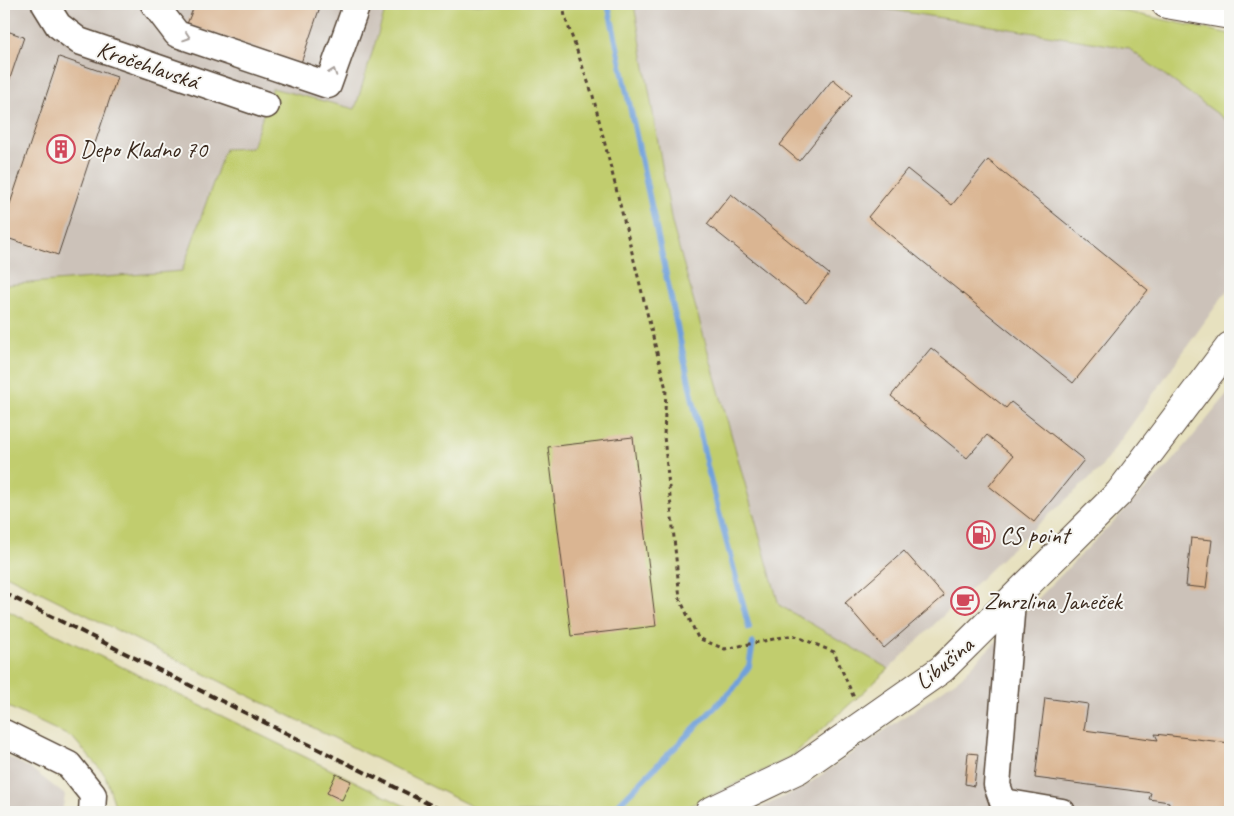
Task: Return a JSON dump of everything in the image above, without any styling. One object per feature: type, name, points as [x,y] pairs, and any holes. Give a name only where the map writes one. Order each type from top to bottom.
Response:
[{"type":"main road","points":[[1166,4],[1200,7],[1230,15]]},
{"type":"main road","name":"Libušina","points":[[710,812],[799,769],[942,669],[1012,602],[1119,493],[1230,346]]},
{"type":"street","name":"Kročehlavská","points":[[45,4],[58,25],[79,41],[266,105]]},
{"type":"street","points":[[154,4],[177,34],[328,85],[357,4]]},
{"type":"street","points":[[1012,602],[997,785],[1003,802],[1062,812]]},
{"type":"street","points":[[4,733],[69,766],[93,795],[92,812]]},
{"type":"path","points":[[563,4],[564,17],[593,96],[666,389],[664,436],[680,599],[698,638],[725,649],[793,635],[834,652],[866,723]]},
{"type":"shaded area","points":[[4,4],[386,5],[355,109],[272,88],[252,148],[225,149],[183,271],[4,285]]},
{"type":"shaded area","points":[[634,4],[855,4],[1128,48],[1230,123],[1230,286],[1100,469],[1012,548],[889,669],[779,605],[672,223]]},
{"type":"shaded area","points":[[1230,391],[1230,812],[752,812],[804,787],[961,677],[1172,462]]},
{"type":"shaded area","points":[[4,754],[33,770],[65,795],[62,812],[4,812]]},
{"type":"green space","points":[[387,4],[634,4],[672,223],[779,605],[889,669],[791,757],[677,812],[483,812],[4,574],[4,285],[182,271],[225,149],[252,148],[272,88],[355,109]]},
{"type":"green space","points":[[855,4],[1091,4],[1230,34],[1230,123],[1128,48]]},
{"type":"green space","points":[[4,609],[415,812],[117,812],[105,775],[73,738],[4,705]]},
{"type":"building","points":[[179,4],[321,4],[301,63],[187,24],[193,9]]},
{"type":"building","points":[[4,30],[24,37],[4,96]]},
{"type":"building","name":"Depo Kladno 70","points":[[59,57],[117,77],[58,255],[4,237],[4,222]]},
{"type":"building","points":[[833,79],[852,95],[799,161],[780,145]]},
{"type":"building","points":[[988,160],[1148,290],[1073,383],[868,217],[907,169],[952,205]]},
{"type":"building","points":[[731,194],[829,274],[806,303],[707,224]]},
{"type":"building","points":[[931,348],[1006,408],[1011,402],[1084,460],[1034,522],[989,486],[1013,456],[987,435],[967,458],[891,396]]},
{"type":"building","points":[[633,437],[656,626],[571,636],[548,447]]},
{"type":"building","points":[[1191,538],[1212,540],[1206,588],[1186,586]]},
{"type":"building","points":[[904,551],[944,596],[884,648],[845,603]]},
{"type":"building","points":[[1045,698],[1088,704],[1084,730],[1158,740],[1155,734],[1230,743],[1230,812],[1168,812],[1169,802],[1149,799],[1151,793],[1035,778]]},
{"type":"building","points":[[968,753],[978,754],[974,786],[965,784]]},
{"type":"building","points":[[336,774],[351,781],[342,800],[327,793]]},
{"type":"waterway","points":[[608,4],[707,466],[749,628]]},
{"type":"waterway","points":[[604,812],[613,810],[733,689],[749,666],[753,643]]},
{"type":"railway","points":[[4,593],[445,812]]},
{"type":"place","name":"Depo Kladno 70","points":[[61,149]]},
{"type":"place","name":"CS point","points":[[981,535]]},
{"type":"place","name":"Zmrzlina Janeček","points":[[965,601]]}]
